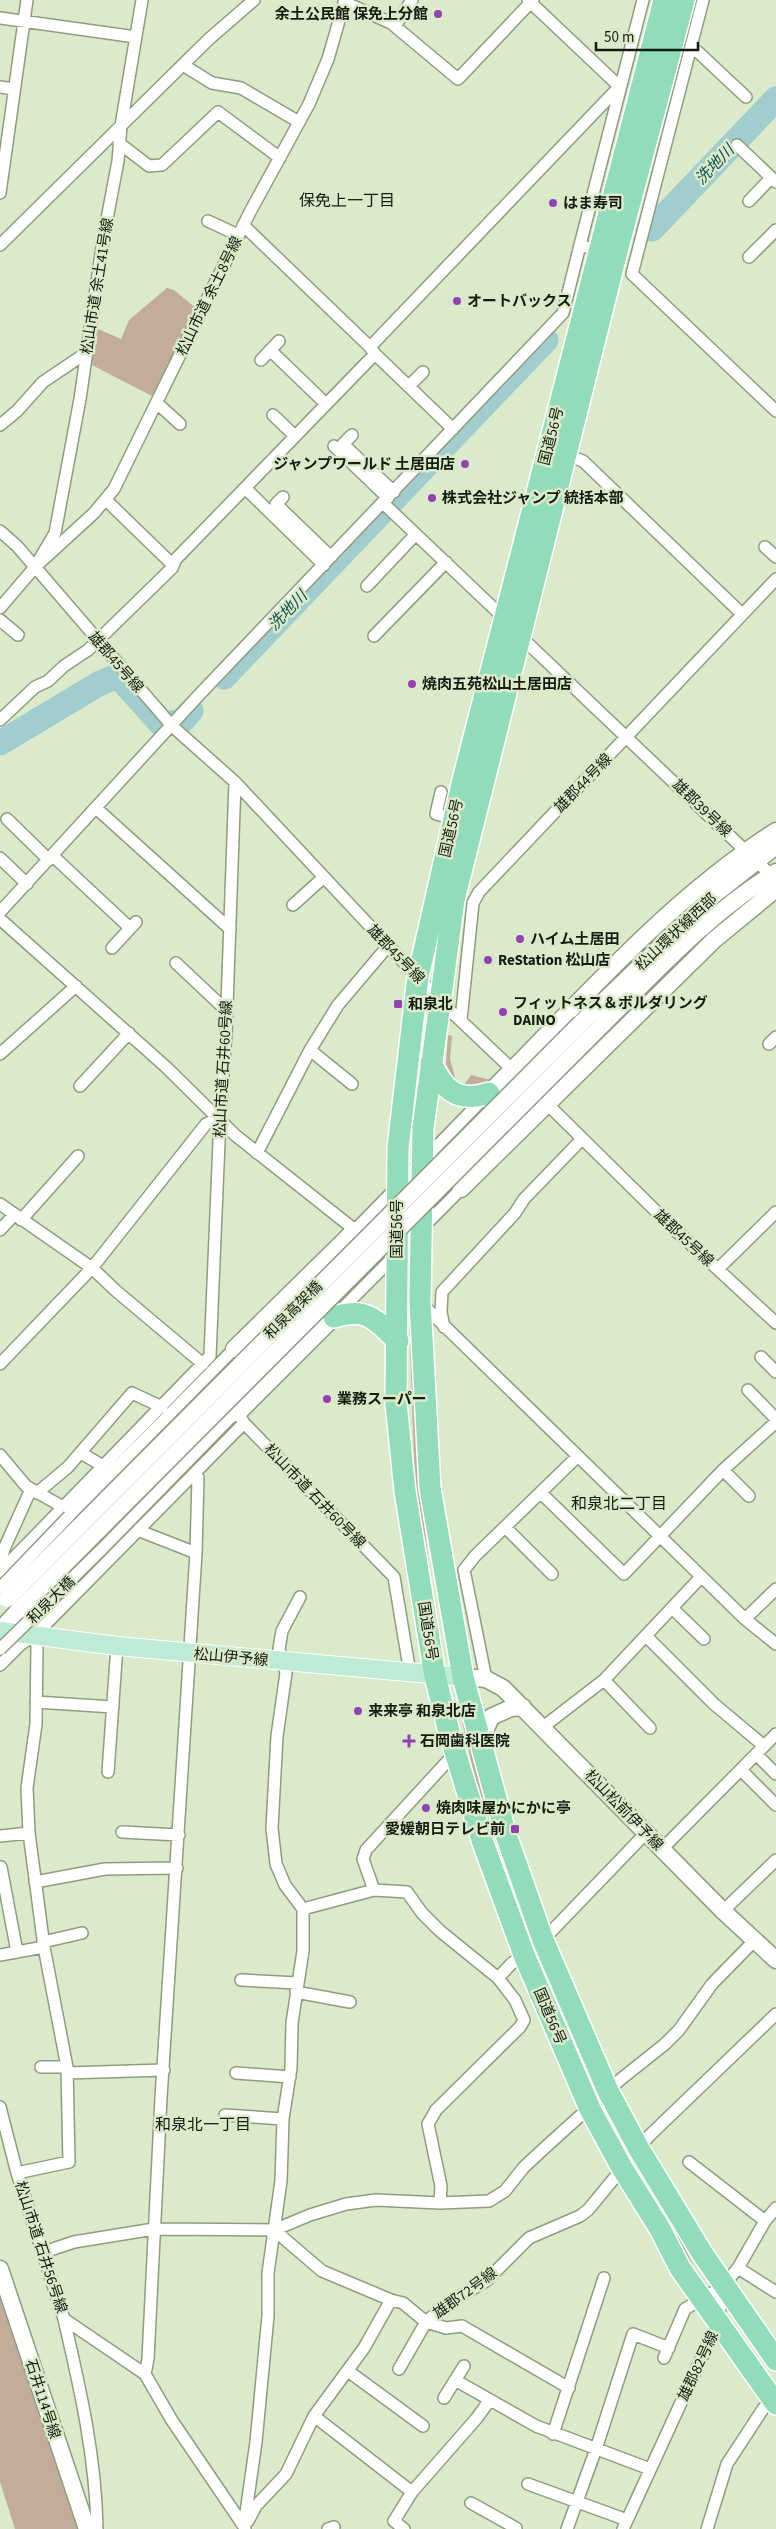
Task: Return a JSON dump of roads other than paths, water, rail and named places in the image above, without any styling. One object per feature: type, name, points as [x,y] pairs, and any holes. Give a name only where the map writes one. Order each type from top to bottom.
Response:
[{"type":"highway","name":"国道56号","points":[[664,0],[673,41]]},
{"type":"highway","name":"国道56号","points":[[684,0],[608,252],[504,618],[463,821],[423,1128],[421,1228],[425,1307],[422,1337],[430,1488],[463,1677],[504,1832],[543,1940],[608,2091],[638,2149],[723,2286],[776,2360]]},
{"type":"highway","name":"国道56号","points":[[608,252],[566,455],[520,636],[463,821],[418,977],[398,1148],[398,1342],[396,1402],[405,1491],[436,1676],[455,1753],[483,1843],[524,1955],[590,2109],[622,2168],[660,2229],[680,2268],[774,2402]]},
{"type":"highway","points":[[431,1063],[445,1087],[456,1094],[464,1097],[476,1097],[489,1093]]},
{"type":"highway","points":[[334,1317],[354,1312],[370,1316],[398,1342]]},
{"type":"main road","name":"松山伊予線","points":[[0,1630],[117,1646],[463,1677]]},
{"type":"street","points":[[0,193],[27,0]]},
{"type":"street","name":"松山市道 余土41号線","points":[[35,567],[55,533],[142,0]]},
{"type":"street","points":[[0,245],[183,65],[254,0]]},
{"type":"street","points":[[395,26],[412,0]]},
{"type":"street","points":[[0,912],[172,726],[563,313],[608,252],[620,87],[642,0]]},
{"type":"street","points":[[703,0],[673,41],[698,52],[746,97]]},
{"type":"street","points":[[345,1],[395,26],[458,79],[531,1],[620,87]]},
{"type":"street","name":"松山市道 余土8号線","points":[[35,567],[106,500],[114,489],[241,230],[321,77],[345,1]]},
{"type":"street","points":[[0,18],[136,37]]},
{"type":"street","points":[[183,65],[212,83],[241,88],[299,122]]},
{"type":"street","points":[[0,87],[14,89]]},
{"type":"street","points":[[0,720],[35,687],[48,682],[97,641],[173,565],[176,559],[326,404],[372,350],[620,87]]},
{"type":"street","points":[[120,143],[149,166],[162,165],[218,112],[280,158]]},
{"type":"street","points":[[737,145],[773,175],[749,201]]},
{"type":"street","points":[[208,221],[241,230],[372,350],[453,429]]},
{"type":"street","points":[[749,257],[776,230]]},
{"type":"street","points":[[608,252],[775,407]]},
{"type":"street","points":[[261,360],[278,341]]},
{"type":"street","points":[[270,350],[326,404]]},
{"type":"street","points":[[0,425],[17,411],[44,382],[86,352]]},
{"type":"street","points":[[409,386],[423,372]]},
{"type":"street","points":[[157,403],[180,424]]},
{"type":"street","points":[[273,415],[295,436]]},
{"type":"street","points":[[352,435],[343,444],[388,498]]},
{"type":"street","points":[[334,446],[388,498]]},
{"type":"street","points":[[566,455],[583,461],[742,614]]},
{"type":"street","points":[[245,488],[328,561]]},
{"type":"street","points":[[283,497],[276,504],[328,561]]},
{"type":"street","name":"雄郡39号線","points":[[388,498],[416,534],[775,879]]},
{"type":"street","points":[[106,500],[173,565]]},
{"type":"street","points":[[0,531],[35,567],[4,595],[0,608]]},
{"type":"street","points":[[367,586],[416,534]]},
{"type":"street","points":[[766,547],[776,557]]},
{"type":"street","points":[[374,636],[446,562]]},
{"type":"street","name":"雄郡45号線","points":[[35,567],[172,726],[235,782],[439,1000],[776,1324]]},
{"type":"street","name":"雄郡44号線","points":[[461,1020],[474,903],[479,892],[776,579]]},
{"type":"street","points":[[0,620],[18,635]]},
{"type":"street","name":"松山市道 石井60号線","points":[[207,1360],[227,1011],[235,782]]},
{"type":"street","points":[[441,792],[436,814],[463,821]]},
{"type":"street","points":[[96,808],[230,929]]},
{"type":"street","points":[[7,819],[51,858],[133,925],[112,948]]},
{"type":"street","points":[[3,1569],[49,1521],[66,1512],[422,1164],[489,1093],[654,928],[744,851],[776,830]]},
{"type":"street","name":"松山環状線西部","points":[[587,1029],[714,895],[776,846]]},
{"type":"street","points":[[0,858],[27,884]]},
{"type":"street","points":[[293,906],[324,877]]},
{"type":"street","points":[[0,1665],[21,1644],[34,1636],[194,1474],[241,1418],[334,1317],[421,1228],[548,1105],[775,879]]},
{"type":"street","name":"松山環状線西部","points":[[587,1029],[724,909],[775,879]]},
{"type":"street","points":[[0,919],[129,1033],[220,1118],[234,1135],[354,1230]]},
{"type":"street","points":[[257,1153],[310,1050],[338,1005],[388,946]]},
{"type":"street","points":[[176,963],[227,1011]]},
{"type":"street","points":[[0,1054],[76,986]]},
{"type":"street","name":"和泉高架橋","points":[[2,1597],[587,1029]]},
{"type":"street","name":"和泉高架橋","points":[[19,1610],[256,1370],[587,1029]]},
{"type":"street","points":[[80,1086],[129,1033]]},
{"type":"street","points":[[310,1050],[352,1084]]},
{"type":"street","points":[[0,1364],[92,1268],[206,1124],[220,1118]]},
{"type":"street","points":[[444,1327],[442,1292],[515,1213],[524,1199],[582,1138]]},
{"type":"street","points":[[0,1230],[18,1217],[78,1156]]},
{"type":"street","points":[[0,1204],[92,1268],[115,1290],[207,1360],[103,1466],[2,1597]]},
{"type":"street","points":[[718,1270],[776,1212]]},
{"type":"street","points":[[442,1298],[425,1307],[745,1619],[776,1644]]},
{"type":"street","points":[[761,1357],[776,1372]]},
{"type":"street","points":[[541,1492],[624,1574],[723,1470],[776,1420],[748,1390]]},
{"type":"street","points":[[3,1569],[1,1561],[4,1549],[34,1491],[81,1453],[132,1392],[162,1407]]},
{"type":"street","name":"和泉大橋","points":[[0,1649],[101,1550],[230,1418],[241,1418]]},
{"type":"street","name":"松山市道 石井60号線","points":[[241,1418],[394,1577],[410,1673]]},
{"type":"street","points":[[81,1453],[103,1466]]},
{"type":"street","points":[[0,1455],[16,1476],[34,1491],[66,1512]]},
{"type":"street","points":[[486,1679],[464,1570],[475,1556],[578,1456]]},
{"type":"street","points":[[723,1470],[749,1496]]},
{"type":"street","points":[[144,2374],[148,2359],[154,2229],[196,1553],[198,1478],[194,1474]]},
{"type":"street","points":[[49,1521],[100,1570]]},
{"type":"street","points":[[505,1527],[552,1574]]},
{"type":"street","points":[[140,1528],[145,1533],[196,1553]]},
{"type":"street","points":[[543,1727],[604,1680],[647,1637],[702,1577]]},
{"type":"street","points":[[745,1619],[776,1589]]},
{"type":"street","points":[[246,2528],[268,2316],[268,2273],[281,2181],[284,2120],[290,2077],[292,2023],[303,1950],[303,1909],[285,1885],[276,1864],[272,1828],[277,1736],[285,1679],[279,1649],[282,1631],[300,1597]]},
{"type":"street","points":[[672,1608],[704,1639]]},
{"type":"street","name":"和泉大橋","points":[[0,1630],[19,1610]]},
{"type":"street","points":[[17,2173],[69,2162],[67,2070],[43,1944],[29,1833],[27,1788],[36,1724],[37,1646],[34,1636]]},
{"type":"street","points":[[647,1637],[760,1750],[776,1774]]},
{"type":"street","points":[[108,1772],[117,1646]]},
{"type":"street","name":"松山松前伊予線","points":[[463,1677],[486,1679],[504,1688],[723,1911],[776,1960]]},
{"type":"street","points":[[604,1680],[650,1728]]},
{"type":"street","points":[[36,1702],[113,1707]]},
{"type":"street","points":[[480,1744],[491,1717],[511,1708],[523,1707]]},
{"type":"street","points":[[662,1849],[776,1734]]},
{"type":"street","points":[[374,1890],[363,1859],[366,1850],[455,1753]]},
{"type":"street","points":[[741,1770],[776,1805]]},
{"type":"street","points":[[122,1832],[179,1835]]},
{"type":"street","points":[[0,1836],[29,1833]]},
{"type":"street","points":[[498,1978],[511,1964],[543,1940],[646,1833]]},
{"type":"street","points":[[723,1911],[776,1860]]},
{"type":"street","points":[[1,1867],[17,1952]]},
{"type":"street","points":[[34,1882],[105,1869],[177,1868]]},
{"type":"street","points":[[303,1909],[374,1890],[407,1892],[422,1913],[440,1931],[498,1978],[515,2000],[524,2020],[520,2027],[436,2110],[428,2124],[441,2186],[440,2203]]},
{"type":"street","points":[[0,1955],[17,1952],[82,1933]]},
{"type":"street","points":[[44,2252],[74,2242],[154,2229],[274,2230],[310,2215],[346,2204],[376,2200],[440,2203],[488,2202],[505,2191],[524,2167],[679,2030],[712,1984],[755,1940]]},
{"type":"street","points":[[241,1980],[297,1988],[350,2002]]},
{"type":"street","name":"雄郡72号線","points":[[274,2230],[322,2271],[391,2300],[403,2303],[426,2322],[448,2304],[486,2281],[529,2238],[580,2216],[638,2149],[717,2069],[776,2014]]},
{"type":"street","points":[[41,2067],[67,2070],[164,2070]]},
{"type":"street","points":[[236,2073],[290,2077]]},
{"type":"street","name":"松山市道 石井56号線","points":[[0,2107],[17,2173],[64,2319],[144,2374],[171,2419],[246,2528]]},
{"type":"street","points":[[225,2115],[284,2120]]},
{"type":"street","points":[[689,2162],[765,2221]]},
{"type":"street","points":[[567,2529],[596,2449],[633,2334],[666,2353],[685,2309],[723,2286],[738,2268],[765,2221],[776,2208]]},
{"type":"street","points":[[738,2268],[776,2292]]},
{"type":"street","name":"石井114号線","points":[[0,2269],[87,2529]]},
{"type":"street","points":[[553,2434],[570,2388],[604,2278]]},
{"type":"street","name":"雄郡82号線","points":[[625,2524],[718,2322],[723,2286]]},
{"type":"street","points":[[246,2528],[256,2506],[286,2474],[314,2416],[364,2348],[391,2300]]},
{"type":"street","points":[[64,2319],[82,2398],[97,2502],[97,2529]]},
{"type":"street","points":[[399,2369],[426,2322],[446,2328],[462,2326],[570,2388]]},
{"type":"street","points":[[444,2398],[464,2366]]},
{"type":"street","points":[[348,2371],[423,2426]]},
{"type":"street","points":[[456,2380],[553,2434],[650,2469]]},
{"type":"street","points":[[404,2529],[394,2522],[412,2492],[476,2419],[490,2400]]},
{"type":"street","points":[[707,2529],[727,2464],[763,2409],[774,2402]]},
{"type":"street","points":[[314,2416],[412,2492]]},
{"type":"street","points":[[528,2484],[578,2501],[625,2524]]},
{"type":"street","points":[[471,2503],[516,2529]]},
{"type":"waterway","name":"洗地川","points":[[652,229],[776,99]]},
{"type":"waterway","name":"洗地川","points":[[224,677],[546,340]]},
{"type":"waterway","name":"洗地川","points":[[0,743],[100,683],[118,676],[161,724],[181,722],[191,711]]},
{"type":"place","name":"余土公民館 保免上分館","points":[[438,14]]},
{"type":"place","name":"はま寿司","points":[[553,203]]},
{"type":"place","name":"オートバックス","points":[[457,301]]},
{"type":"place","name":"ジャンプワールド 土居田店","points":[[465,464]]},
{"type":"place","name":"株式会社ジャンプ 統括本部","points":[[432,498]]},
{"type":"place","name":"焼肉五苑松山土居田店","points":[[412,684]]},
{"type":"place","name":"ハイム土居田","points":[[520,939]]},
{"type":"place","name":"ReStation 松山店","points":[[488,960]]},
{"type":"place","name":"和泉北","points":[[398,1004]]},
{"type":"place","name":"フィットネス＆ボルダリング DAINO","points":[[503,1012]]},
{"type":"place","name":"業務スーパー","points":[[327,1399]]},
{"type":"place","name":"来来亭 和泉北店","points":[[358,1711]]},
{"type":"place","name":"石岡歯科医院","points":[[409,1741]]},
{"type":"place","name":"焼肉味屋かにかに亭","points":[[426,1808]]},
{"type":"place","name":"愛媛朝日テレビ前","points":[[515,1829]]},
{"type":"district","name":"保免上一丁目","points":[[347,200]]},
{"type":"district","name":"和泉北二丁目","points":[[619,1503]]},
{"type":"district","name":"和泉北一丁目","points":[[203,2124]]}]
